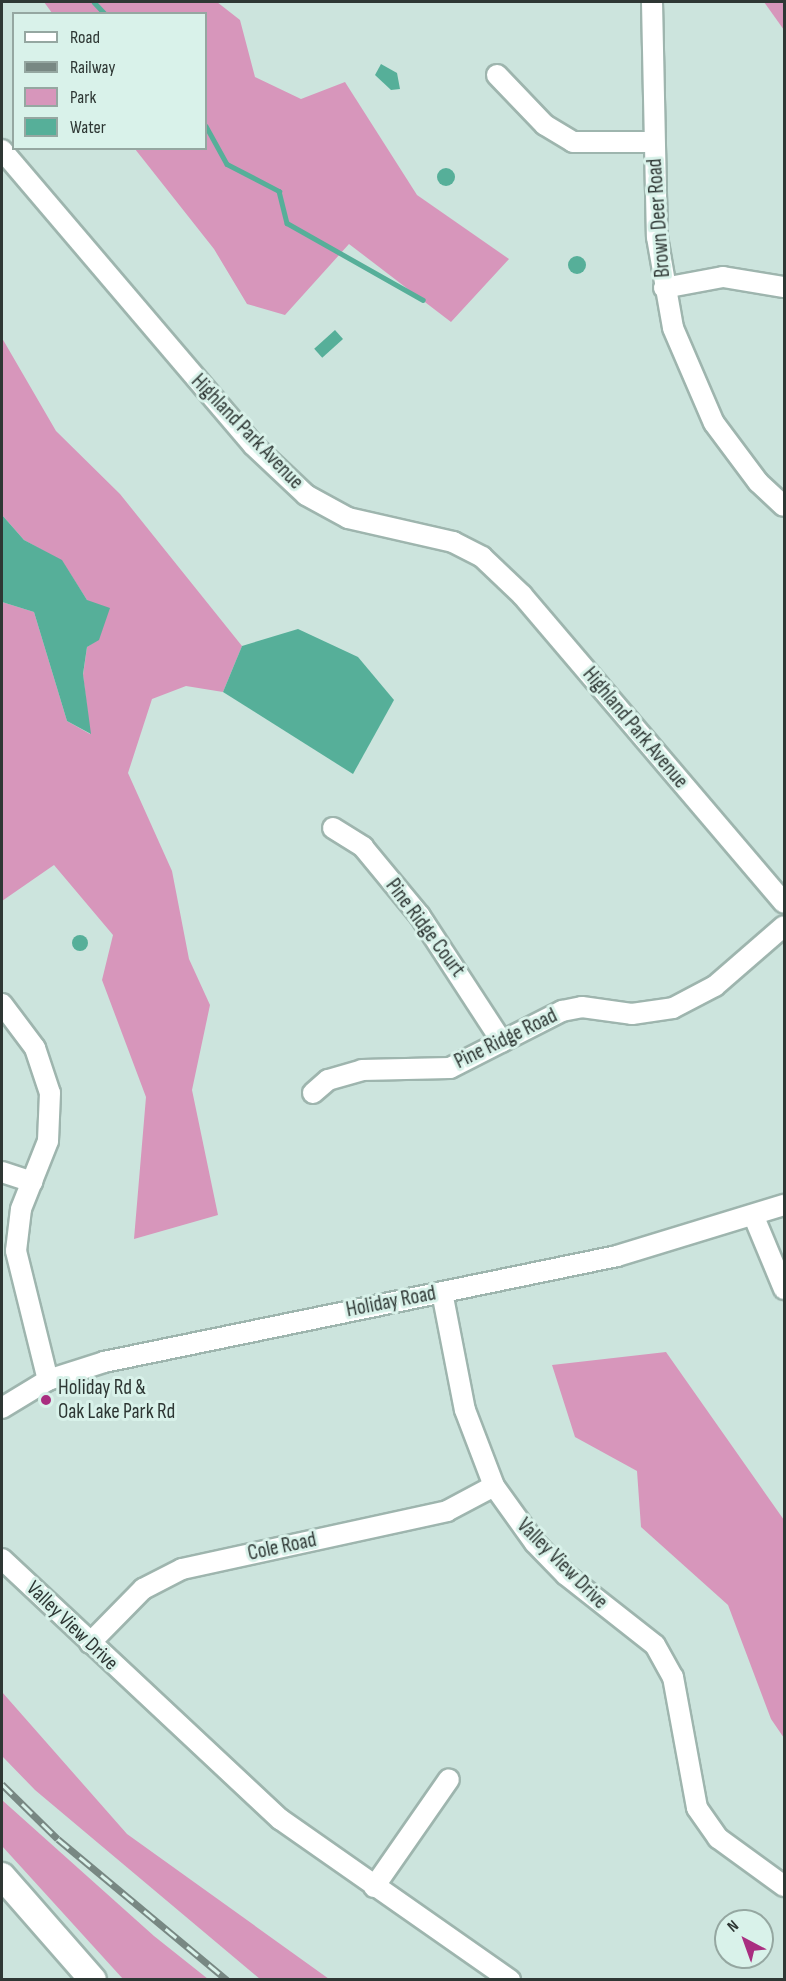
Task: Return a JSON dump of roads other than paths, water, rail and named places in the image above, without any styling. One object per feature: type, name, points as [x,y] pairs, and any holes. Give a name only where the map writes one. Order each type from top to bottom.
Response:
[{"type":"main road","points":[[2,1876],[93,1980]]},
{"type":"street","name":"Brown Deer Road","points":[[652,2],[654,142],[664,288],[682,356],[714,423],[758,482],[784,506]]},
{"type":"street","points":[[497,75],[545,125],[573,142],[654,142]]},
{"type":"street","name":"Highland Park Avenue","points":[[2,150],[252,445],[306,495],[348,518],[453,542],[482,557],[522,595],[784,903]]},
{"type":"street","points":[[664,288],[723,277],[784,287]]},
{"type":"street","name":"Pine Ridge Court","points":[[333,828],[363,847],[420,916],[502,1042]]},
{"type":"street","name":"Pine Ridge Road","points":[[313,1093],[328,1080],[362,1070],[450,1068],[562,1011],[643,1013],[694,999],[784,926]]},
{"type":"street","points":[[2,1004],[35,1048],[50,1093],[48,1141],[21,1209],[16,1251],[48,1380]]},
{"type":"street","points":[[2,1172],[32,1182]]},
{"type":"street","name":"Holiday Road","points":[[2,1408],[48,1380],[145,1352],[617,1256],[784,1205]]},
{"type":"street","points":[[754,1216],[784,1288]]},
{"type":"street","name":"Valley View Drive","points":[[442,1292],[465,1410],[495,1486],[535,1544],[566,1575],[655,1645],[673,1677],[697,1808],[718,1838],[784,1886]]},
{"type":"street","name":"Cole Road","points":[[90,1643],[143,1589],[182,1569],[447,1511],[495,1486]]},
{"type":"street","name":"Valley View Drive","points":[[2,1559],[280,1819],[374,1887],[510,1980]]},
{"type":"street","points":[[374,1887],[449,1779]]},
{"type":"water","points":[[381,64],[397,73],[400,89],[391,90],[375,75]]},
{"type":"water","points":[[446,168],[452,171],[455,177],[452,183],[446,186],[440,183],[437,177],[440,171]]},
{"type":"water","points":[[577,256],[583,259],[586,265],[583,271],[577,274],[571,271],[568,265],[571,259]]},
{"type":"water","points":[[335,330],[343,339],[322,358],[314,349]]},
{"type":"water","points":[[2,515],[24,540],[62,560],[87,600],[110,608],[99,640],[87,647],[83,674],[91,734],[67,721],[34,612],[2,602]]},
{"type":"water","points":[[298,629],[358,657],[394,700],[353,774],[223,692],[242,646]]},
{"type":"water","points":[[80,935],[86,937],[88,943],[86,949],[80,951],[74,949],[72,943],[74,937]]},
{"type":"waterway","points":[[94,2],[103,12]]},
{"type":"waterway","points":[[207,128],[227,164],[279,191],[287,223],[423,300]]},
{"type":"railway","points":[[2,1784],[58,1839],[227,1980]]},
{"type":"place","name":"Holiday Rd & Oak Lake Park Rd","points":[[46,1400]]}]
